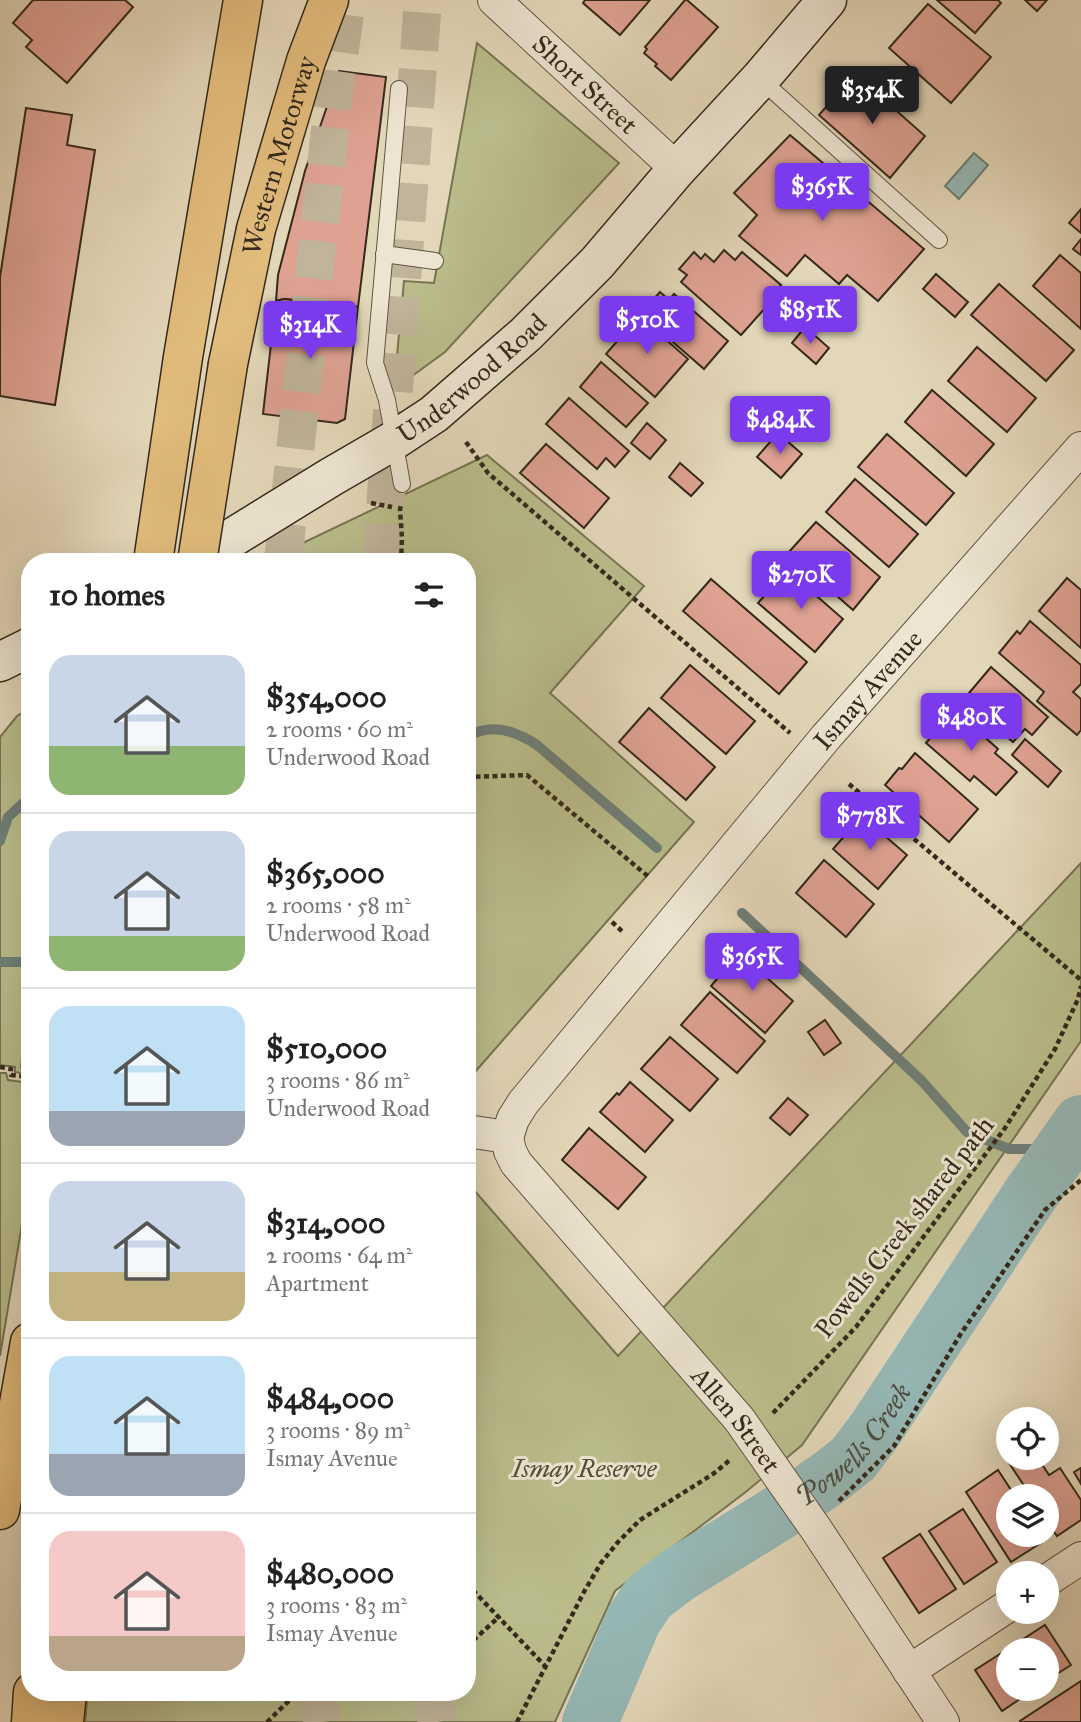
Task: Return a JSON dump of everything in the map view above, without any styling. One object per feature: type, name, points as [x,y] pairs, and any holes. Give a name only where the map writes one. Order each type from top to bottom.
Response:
[{"type":"highway","name":"Western Motorway","points":[[154,553],[183,357],[243,0]]},
{"type":"highway","name":"Western Motorway","points":[[205,553],[228,364],[256,229],[306,61],[329,0]]},
{"type":"highway","points":[[0,1510],[21,1392]]},
{"type":"highway","points":[[31,1722],[32,1701]]},
{"type":"highway","points":[[64,1722],[66,1701]]},
{"type":"main road","name":"Underwood Road","points":[[208,553],[434,415],[526,334],[597,263],[827,0]]},
{"type":"main road","points":[[0,662],[21,652]]},
{"type":"street","name":"Short Street","points":[[494,0],[677,169]]},
{"type":"street","name":"Ismay Avenue","points":[[507,1137],[513,1119],[523,1103],[812,754],[1081,448]]},
{"type":"street","points":[[476,1132],[507,1137]]},
{"type":"street","name":"Allen Street","points":[[507,1137],[516,1163],[740,1422],[782,1478],[943,1722]]},
{"type":"street","points":[[1059,1572],[1081,1558]]},
{"type":"street","points":[[909,1671],[996,1614]]},
{"type":"lane","points":[[760,79],[939,240]]},
{"type":"lane","points":[[399,89],[375,363],[387,400],[403,492]]},
{"type":"lane","points":[[384,254],[435,261]]},
{"type":"path","points":[[466,442],[488,473],[812,754]]},
{"type":"path","points":[[401,553],[400,509],[403,492]]},
{"type":"path","points":[[371,503],[400,509]]},
{"type":"path","points":[[476,777],[527,775],[650,877]]},
{"type":"path","points":[[849,784],[1081,983]]},
{"type":"path","name":"Powells Creek shared path","points":[[517,1722],[584,1590],[618,1542],[640,1520],[713,1474],[736,1455],[740,1422],[772,1414],[856,1327],[1005,1128],[1055,1049],[1078,999],[1081,983]]},
{"type":"path","points":[[0,1068],[11,1069],[11,1075],[21,1076]]},
{"type":"path","points":[[839,1501],[894,1446],[960,1335],[1045,1209],[1081,1180]]},
{"type":"path","points":[[476,1593],[545,1666]]},
{"type":"path","points":[[476,1638],[500,1616]]},
{"type":"path","points":[[267,1722],[289,1701]]},
{"type":"green space","points":[[477,43],[619,163],[445,352],[408,379],[395,377],[404,281],[434,283]]},
{"type":"green space","points":[[487,455],[644,586],[550,693],[694,822],[476,1071],[476,553],[282,553]]},
{"type":"green space","points":[[21,714],[21,1073],[15,1072],[15,1067],[0,1065],[0,737]]},
{"type":"green space","name":"Ismay Reserve","points":[[1081,863],[1081,1041],[802,1445],[747,1491],[615,1591],[555,1722],[85,1722],[87,1701],[476,1701],[476,1192],[618,1356]]},
{"type":"green space","points":[[0,1073],[6,1073],[8,1080],[21,1082],[21,1230],[0,1356]]},
{"type":"water","points":[[974,153],[988,165],[959,199],[945,186]]},
{"type":"building","points":[[33,0],[125,0],[133,7],[67,83],[26,47],[32,40],[13,23]]},
{"type":"building","points":[[585,0],[650,0],[620,35],[583,3]]},
{"type":"building","points":[[685,0],[718,27],[671,80],[644,53],[647,49],[645,47]]},
{"type":"building","points":[[937,0],[998,0],[1001,3],[975,33]]},
{"type":"building","points":[[1025,0],[1047,0],[1037,11]]},
{"type":"building","points":[[928,4],[991,57],[951,103],[889,48]]},
{"type":"building","points":[[339,71],[386,77],[358,307],[284,299],[276,301],[278,275],[305,171]]},
{"type":"building","points":[[855,74],[925,136],[890,178],[819,115]]},
{"type":"building","points":[[26,108],[72,115],[67,145],[95,150],[55,405],[0,396],[0,277]]},
{"type":"building","points":[[790,135],[924,249],[878,301],[847,275],[839,284],[805,255],[787,276],[739,236],[757,215],[734,193]]},
{"type":"building","points":[[1081,209],[1081,233],[1069,223]]},
{"type":"building","points":[[1081,239],[1081,255],[1073,249]]},
{"type":"building","points":[[724,250],[735,260],[742,252],[781,285],[741,335],[681,282],[687,275],[679,269],[694,252],[701,259],[705,254],[714,262]]},
{"type":"building","points":[[1060,255],[1081,273],[1081,329],[1033,286]]},
{"type":"building","points":[[936,274],[968,302],[955,317],[923,289]]},
{"type":"building","points":[[999,284],[1074,350],[1046,381],[971,315]]},
{"type":"building","points":[[660,292],[669,300],[674,294],[728,341],[704,369],[650,322],[653,318],[644,310]]},
{"type":"building","points":[[284,299],[358,307],[345,419],[337,423],[263,414],[276,301]]},
{"type":"building","points":[[639,316],[688,359],[655,397],[606,354]]},
{"type":"building","points":[[805,327],[829,348],[816,364],[792,343]]},
{"type":"building","points":[[977,347],[1036,398],[1007,432],[948,381]]},
{"type":"building","points":[[601,362],[648,403],[626,427],[580,387]]},
{"type":"building","points":[[932,390],[994,444],[966,476],[905,422]]},
{"type":"building","points":[[569,398],[629,451],[615,467],[606,458],[597,469],[546,424]]},
{"type":"building","points":[[647,423],[666,440],[650,459],[631,443]]},
{"type":"building","points":[[778,433],[802,454],[781,478],[757,457]]},
{"type":"building","points":[[887,434],[954,493],[926,525],[858,467]]},
{"type":"building","points":[[546,444],[609,498],[584,528],[520,473]]},
{"type":"building","points":[[680,463],[703,483],[691,496],[669,477]]},
{"type":"building","points":[[855,479],[918,534],[889,567],[826,512]]},
{"type":"building","points":[[816,522],[880,577],[853,610],[788,553]]},
{"type":"building","points":[[787,570],[843,619],[815,652],[758,603]]},
{"type":"building","points":[[1067,578],[1081,590],[1081,648],[1039,611]]},
{"type":"building","points":[[711,579],[807,662],[779,694],[683,611]]},
{"type":"building","points":[[1030,621],[1081,665],[1081,684],[1073,692],[1081,699],[1081,730],[1077,735],[1037,701],[1044,692],[999,653],[1017,631],[1020,634]]},
{"type":"building","points":[[690,665],[755,721],[726,754],[661,698]]},
{"type":"building","points":[[991,667],[1048,717],[1032,735],[1025,729],[1013,742],[964,699]]},
{"type":"building","points":[[649,708],[715,767],[686,800],[619,742]]},
{"type":"building","points":[[954,710],[998,749],[995,753],[1017,772],[996,795],[974,776],[970,781],[926,743]]},
{"type":"building","points":[[1025,739],[1061,771],[1048,787],[1012,755]]},
{"type":"building","points":[[915,753],[978,809],[949,842],[885,785]]},
{"type":"building","points":[[862,816],[907,855],[878,889],[833,849]]},
{"type":"building","points":[[824,860],[874,904],[846,937],[796,893]]},
{"type":"building","points":[[739,953],[793,1001],[765,1033],[711,986]]},
{"type":"building","points":[[710,992],[765,1041],[737,1073],[681,1025]]},
{"type":"building","points":[[825,1020],[841,1043],[824,1055],[808,1032]]},
{"type":"building","points":[[670,1037],[718,1079],[690,1111],[641,1069]]},
{"type":"building","points":[[630,1082],[673,1120],[645,1152],[600,1112]]},
{"type":"building","points":[[788,1098],[808,1115],[790,1135],[770,1118]]},
{"type":"building","points":[[589,1128],[646,1177],[618,1209],[562,1160]]},
{"type":"building","points":[[1060,1468],[1081,1500],[1081,1520],[1059,1535],[1059,1484],[1023,1484],[1014,1470],[1046,1470],[1049,1475]]},
{"type":"building","points":[[1081,1468],[1081,1484],[1074,1472]]},
{"type":"building","points":[[998,1470],[1007,1484],[996,1484],[996,1539],[966,1492]]},
{"type":"building","points":[[963,1509],[996,1563],[964,1584],[929,1531]]},
{"type":"building","points":[[920,1534],[956,1589],[919,1613],[883,1558]]},
{"type":"building","points":[[1001,1547],[1035,1547],[1013,1561]]},
{"type":"building","points":[[1045,1625],[1053,1638],[1025,1638]]},
{"type":"building","points":[[1059,1647],[1071,1665],[1059,1673]]},
{"type":"building","points":[[996,1656],[996,1701],[1017,1701],[1002,1711],[975,1670]]},
{"type":"building","points":[[1081,1681],[1081,1722],[1020,1721],[1050,1701],[1059,1701],[1059,1695]]},
{"type":"waterway","points":[[476,732],[503,730],[537,745],[657,848]]},
{"type":"waterway","points":[[0,841],[8,817],[21,805]]},
{"type":"waterway","points":[[742,913],[922,1081],[967,1132],[1009,1149],[1036,1149],[1071,1138]]},
{"type":"waterway","points":[[0,962],[21,962]]},
{"type":"waterway","name":"Powells Creek","points":[[590,1722],[634,1619],[649,1597],[678,1575],[777,1514],[853,1459],[1081,1123]]},
{"type":"tunnel","points":[[284,553],[335,84],[347,0]]},
{"type":"tunnel","points":[[382,553],[423,0]]},
{"type":"tunnel","points":[[319,1701],[322,1722]]},
{"type":"tunnel","points":[[434,1701],[437,1722]]}]
